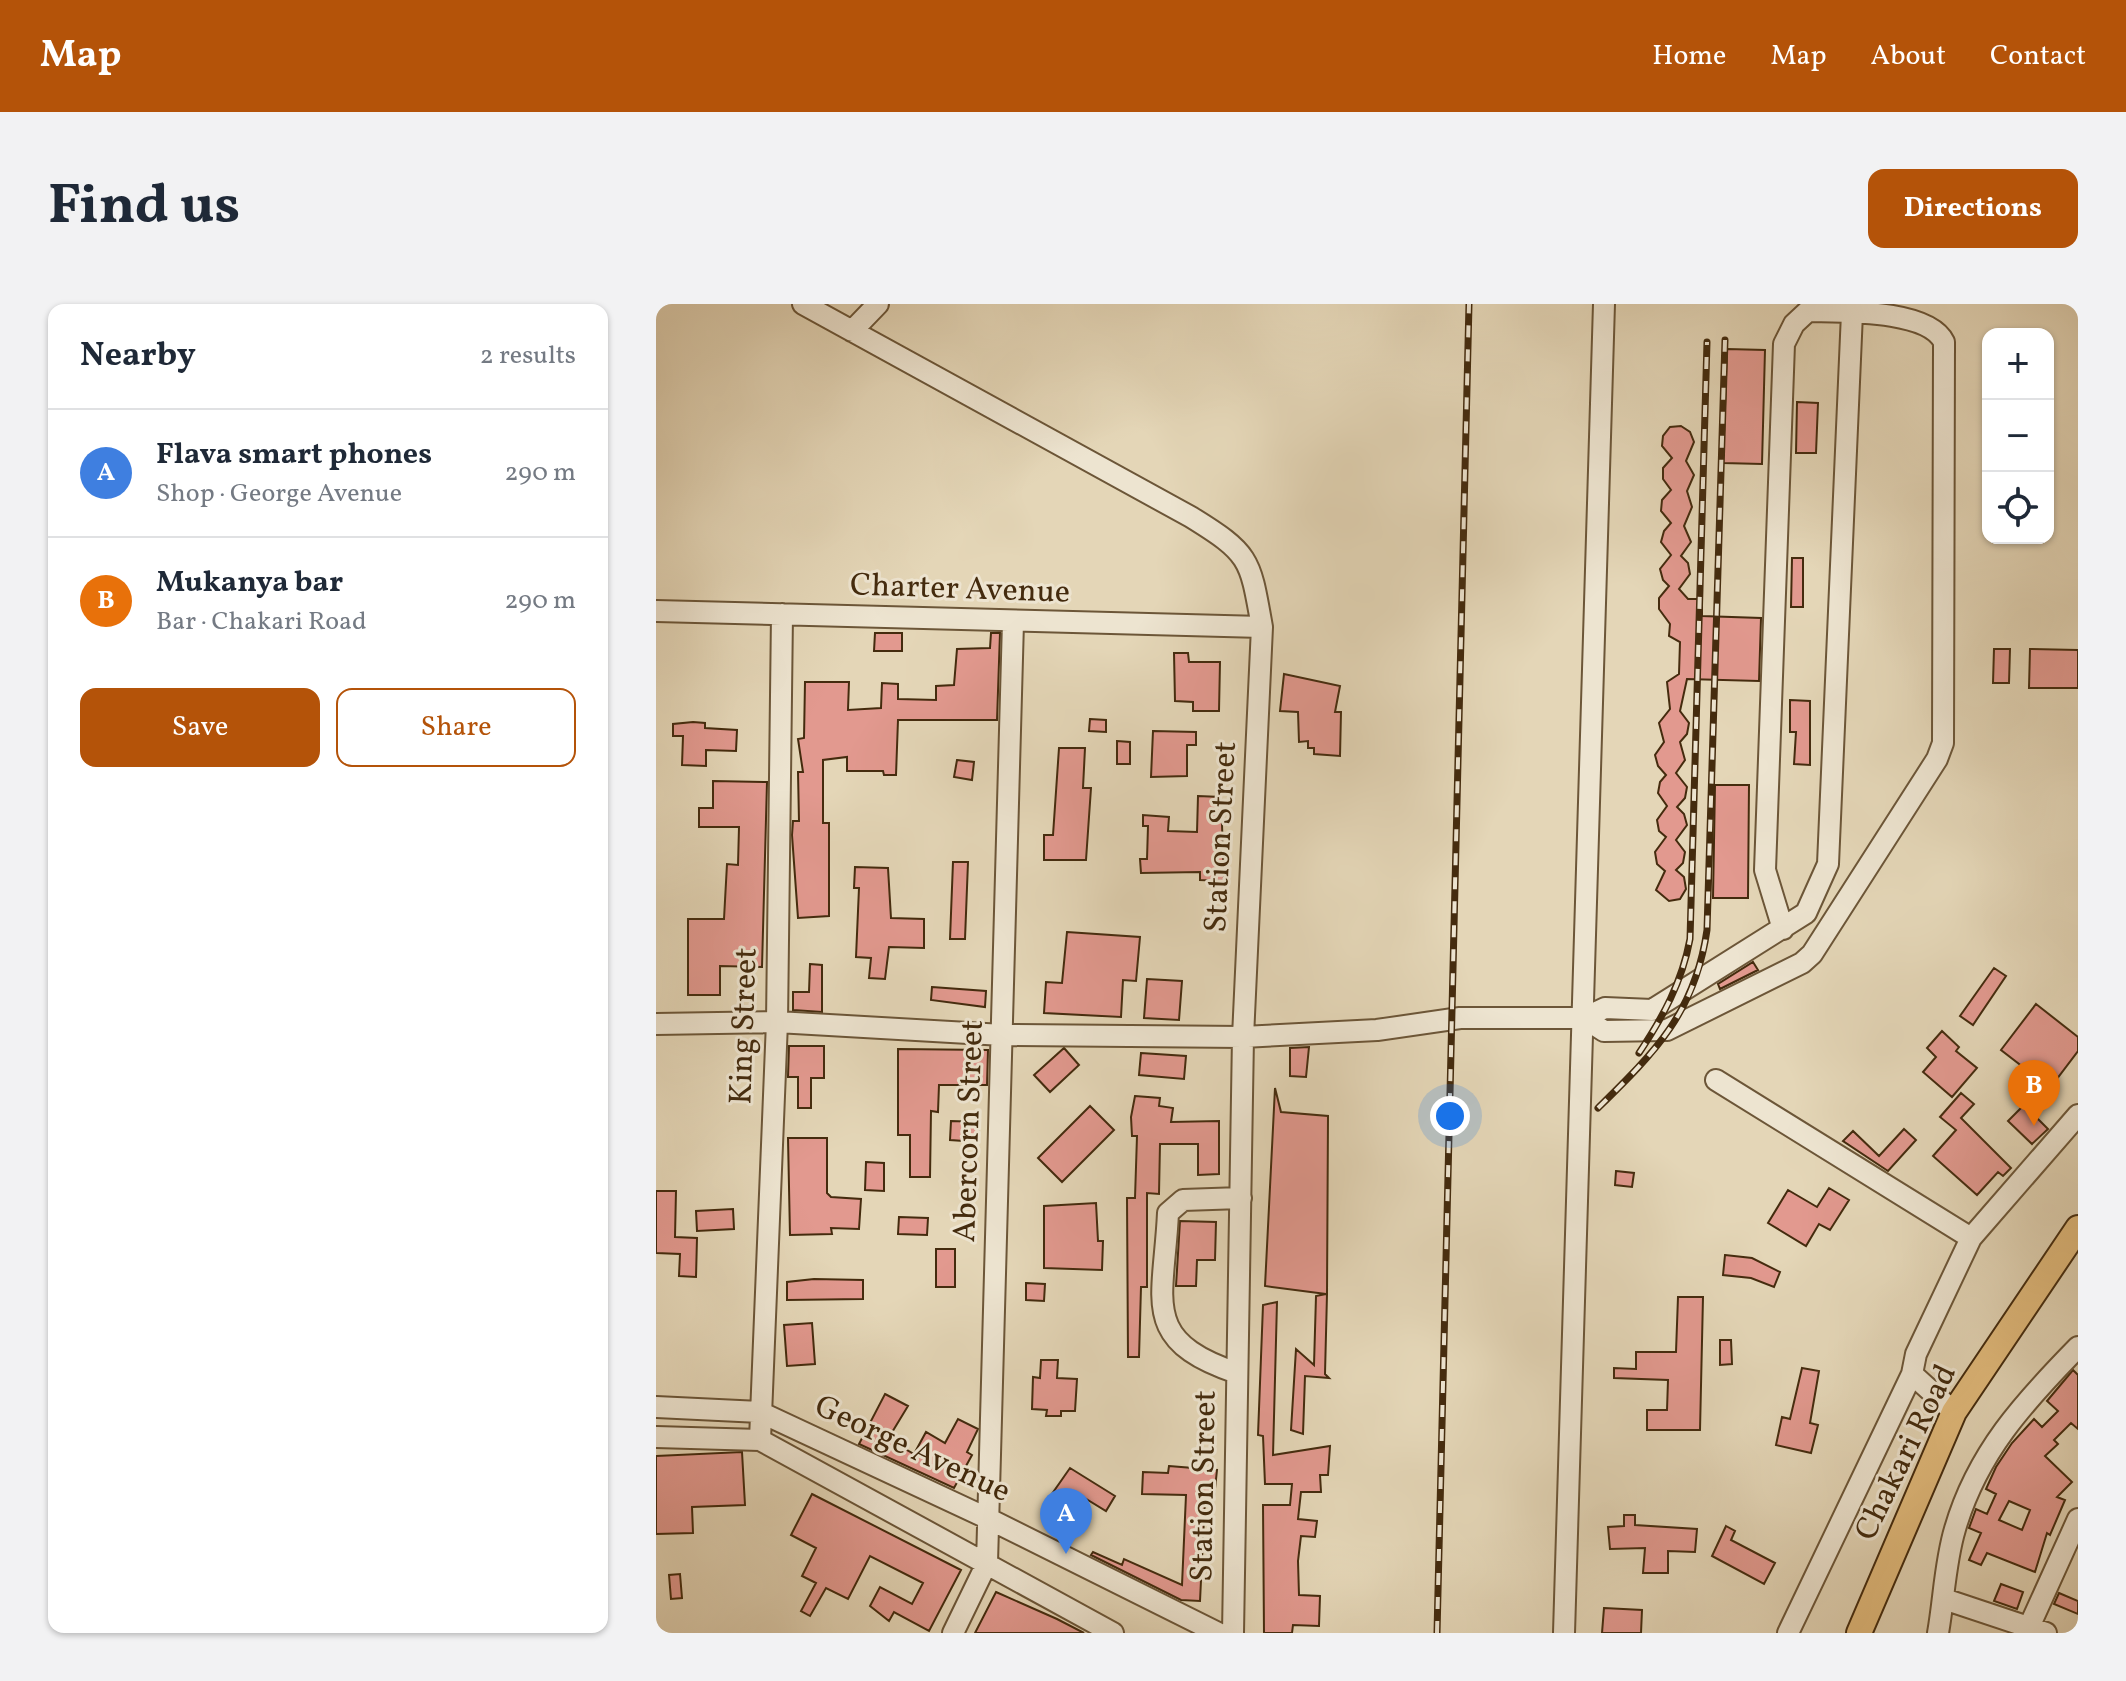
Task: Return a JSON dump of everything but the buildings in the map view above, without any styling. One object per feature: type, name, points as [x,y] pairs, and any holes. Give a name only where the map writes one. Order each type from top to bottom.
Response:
[{"type":"main road","name":"Chakari Road","points":[[1859,1633],[1954,1412],[2078,1228]]},
{"type":"street","name":"Station Street","points":[[803,304],[1224,538],[1240,551],[1252,568],[1262,627],[1243,1037],[1233,1633]]},
{"type":"street","points":[[852,331],[878,304]]},
{"type":"street","points":[[1564,1633],[1604,304]]},
{"type":"street","points":[[1584,1018],[1604,1031],[1667,1030],[1802,963],[1812,954],[1918,790],[1943,743],[1944,342],[1940,334],[1912,319],[1808,311],[1794,324],[1784,344],[1765,870],[1783,929]]},
{"type":"street","points":[[656,1024],[777,1022],[1003,1035],[1243,1037],[1377,1030],[1460,1018],[1584,1018],[1605,1008],[1652,1010],[1806,913],[1828,864],[1852,313]]},
{"type":"street","name":"Charter Avenue","points":[[656,611],[1262,627]]},
{"type":"street","name":"King Street","points":[[760,1440],[777,1022],[782,614]]},
{"type":"street","name":"Abercorn Street","points":[[953,1633],[987,1563],[1013,622]]},
{"type":"street","points":[[1716,1080],[1971,1238]]},
{"type":"street","points":[[1788,1633],[1912,1374],[1916,1354],[1971,1238],[2078,1115]]},
{"type":"street","points":[[1237,1373],[1199,1360],[1176,1341],[1163,1318],[1168,1213],[1183,1200],[1241,1198]]},
{"type":"street","points":[[1938,1633],[1954,1531],[1972,1481],[1990,1447],[2017,1410],[2078,1347]]},
{"type":"street","points":[[1912,1374],[1954,1412]]},
{"type":"street","name":"George Avenue","points":[[656,1407],[760,1412],[989,1519],[1218,1633]]},
{"type":"street","name":"George Avenue","points":[[656,1437],[760,1440],[1113,1633]]},
{"type":"street","points":[[1944,1599],[2038,1630],[2078,1519]]},
{"type":"railway","points":[[1437,1633],[1469,304]]},
{"type":"railway","points":[[1598,1108],[1654,1049],[1682,1008],[1693,985],[1707,930],[1725,340]]},
{"type":"railway","points":[[1639,1053],[1670,999],[1690,939],[1707,342]]},
{"type":"place","name":"Mukanya bar","points":[[2034,1126]]},
{"type":"place","name":"Flava smart phones","points":[[1066,1554]]}]
